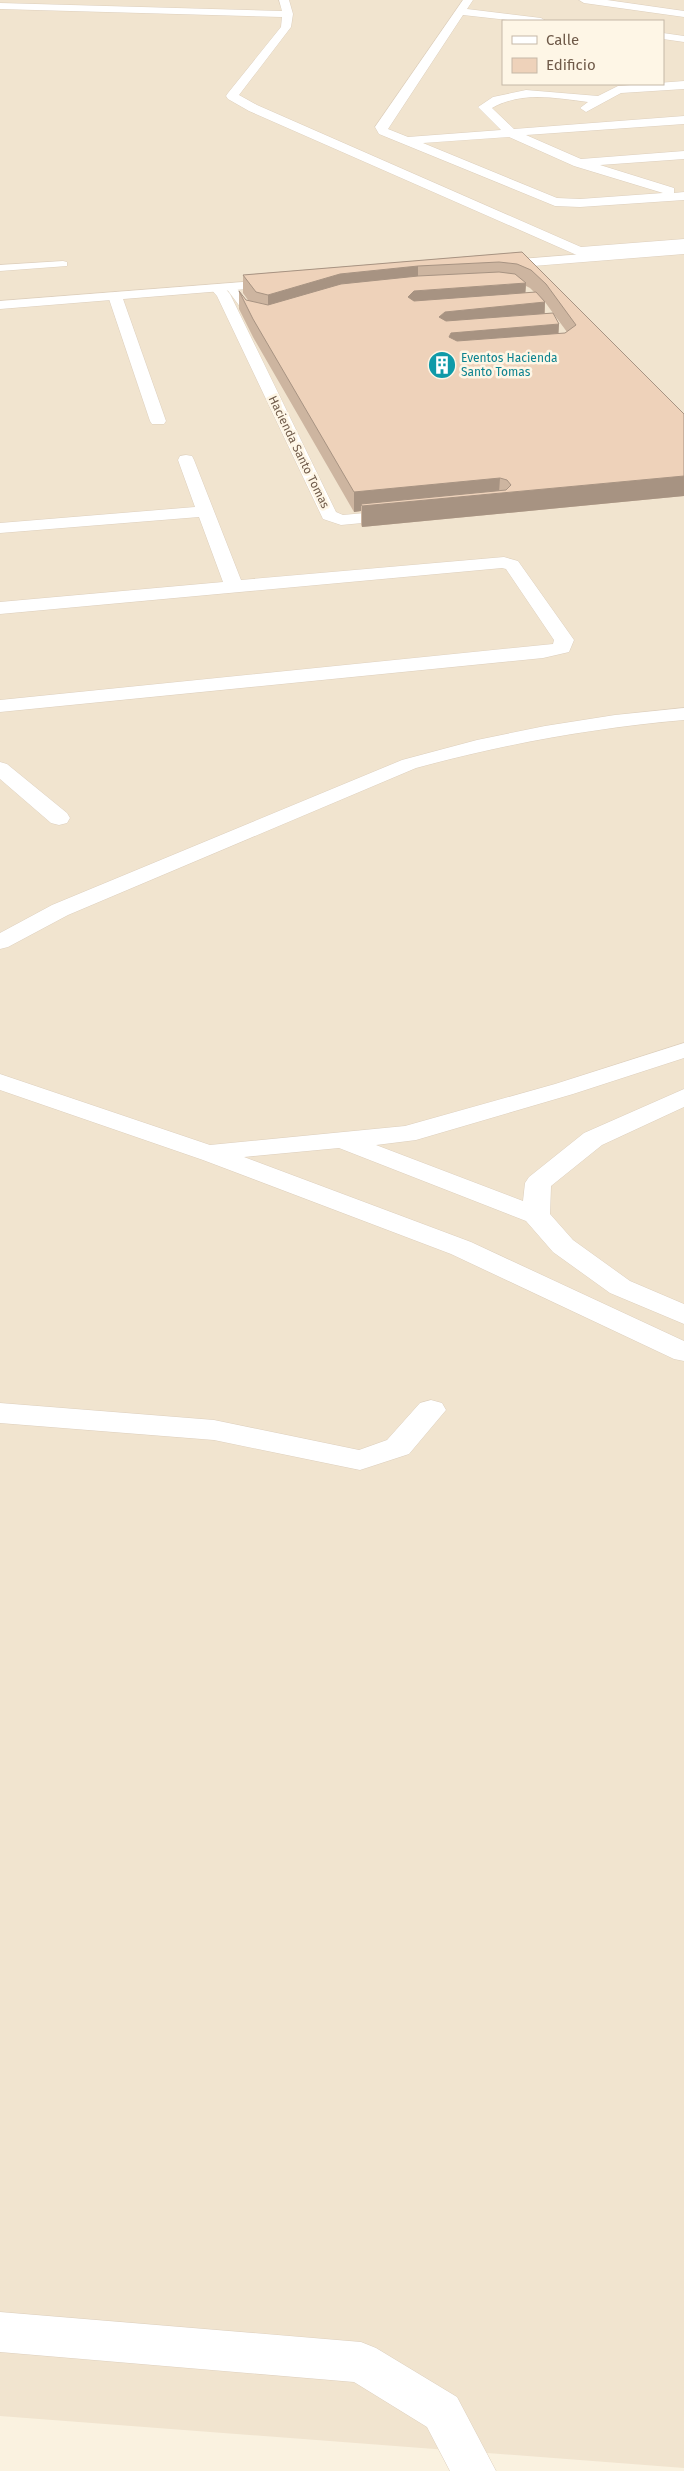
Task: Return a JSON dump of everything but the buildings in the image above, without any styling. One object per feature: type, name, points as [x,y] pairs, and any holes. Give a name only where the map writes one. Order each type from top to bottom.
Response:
[{"type":"street","points":[[284,0],[288,14],[286,27],[232,94],[238,100],[587,254],[684,250]]},
{"type":"street","points":[[468,0],[381,127],[390,135],[555,202],[580,203],[684,196]]},
{"type":"street","points":[[584,0],[684,14]]},
{"type":"street","points":[[0,6],[288,14]]},
{"type":"street","points":[[461,12],[532,20]]},
{"type":"street","points":[[664,36],[684,39]]},
{"type":"street","points":[[543,132],[618,90],[684,85]]},
{"type":"street","points":[[601,100],[520,94],[490,102],[484,106],[514,134],[579,164],[684,196]]},
{"type":"street","points":[[405,141],[684,120]]},
{"type":"street","points":[[579,164],[684,155]]},
{"type":"street","points":[[485,266],[684,243]]},
{"type":"street","points":[[0,305],[299,282]]},
{"type":"street","name":"Hacienda Santo Tomas","points":[[224,288],[223,294],[329,515],[341,520],[418,514]]},
{"type":"street","points":[[115,296],[158,421]]},
{"type":"street","points":[[186,460],[235,588]]},
{"type":"street","points":[[0,528],[206,511]]},
{"type":"street","points":[[0,608],[504,562],[512,565],[564,640],[562,648],[543,652],[0,706]]},
{"type":"street","points":[[0,942],[60,910],[409,764],[466,748],[629,718],[684,714]]},
{"type":"street","points":[[0,768],[59,818]]},
{"type":"street","points":[[208,1153],[407,1134],[564,1089],[684,1050]]},
{"type":"street","points":[[0,1082],[208,1153],[462,1248],[684,1352]]},
{"type":"street","points":[[536,1215],[538,1183],[594,1139],[684,1097]]},
{"type":"street","points":[[342,1140],[536,1215],[563,1246],[620,1287],[684,1315]]},
{"type":"street","points":[[0,1412],[214,1430],[360,1460],[398,1447],[431,1410]]},
{"type":"street","points":[[0,2332],[362,2362],[442,2412],[474,2471]]},
{"type":"lane","points":[[0,268],[62,264]]},
{"type":"lane","points":[[224,288],[251,314],[268,318]]},
{"type":"shaded area","points":[[0,0],[684,0],[684,2468],[0,2416]]},
{"type":"place","name":"Eventos Hacienda Santo Tomas","points":[[442,365]]}]
